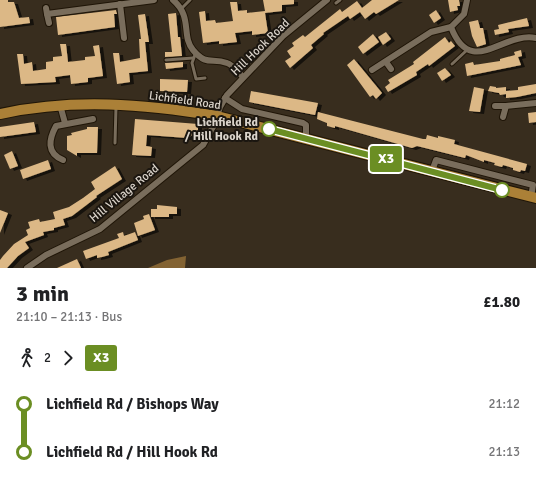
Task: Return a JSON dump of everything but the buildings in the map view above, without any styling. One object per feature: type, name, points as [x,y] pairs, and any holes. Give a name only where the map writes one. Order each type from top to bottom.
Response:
[{"type":"main road","name":"Lichfield Road","points":[[0,114],[60,105],[96,103],[165,108],[217,116],[533,198]]},
{"type":"street","points":[[49,23],[47,11],[154,0]]},
{"type":"street","points":[[173,0],[181,9],[186,21],[189,43],[194,55],[205,60],[226,62],[243,77]]},
{"type":"street","name":"Hill Hook Road","points":[[217,116],[225,98],[243,77],[284,36],[327,0]]},
{"type":"street","points":[[372,70],[431,32],[451,27],[464,14],[467,0]]},
{"type":"street","points":[[120,4],[124,38]]},
{"type":"street","points":[[451,27],[453,32],[467,50],[479,52],[522,38],[536,38]]},
{"type":"street","points":[[386,62],[391,69]]},
{"type":"street","points":[[225,98],[242,109],[303,123],[306,125],[306,139]]},
{"type":"street","points":[[495,106],[536,103]]},
{"type":"street","points":[[60,105],[66,123]]},
{"type":"street","points":[[504,117],[506,106]]},
{"type":"street","name":"Hill Village Road","points":[[27,268],[46,255],[100,229],[129,207],[203,145],[217,116]]},
{"type":"street","points":[[63,160],[56,157],[51,148],[50,137],[56,126],[93,119]]},
{"type":"lane","points":[[181,9],[190,0]]},
{"type":"lane","points":[[336,3],[340,0]]},
{"type":"lane","points":[[452,64],[467,50]]},
{"type":"lane","points":[[166,60],[194,55],[192,63],[196,79],[205,78]]},
{"type":"lane","points":[[115,143],[117,105]]},
{"type":"shaded area","points":[[186,256],[185,268],[148,268],[167,260]]},
{"type":"bus line","name":"X3","points":[[269,129],[502,190]]},
{"type":"place","name":"Lichfield Rd / Hill Hook Rd","points":[[269,129]]}]
